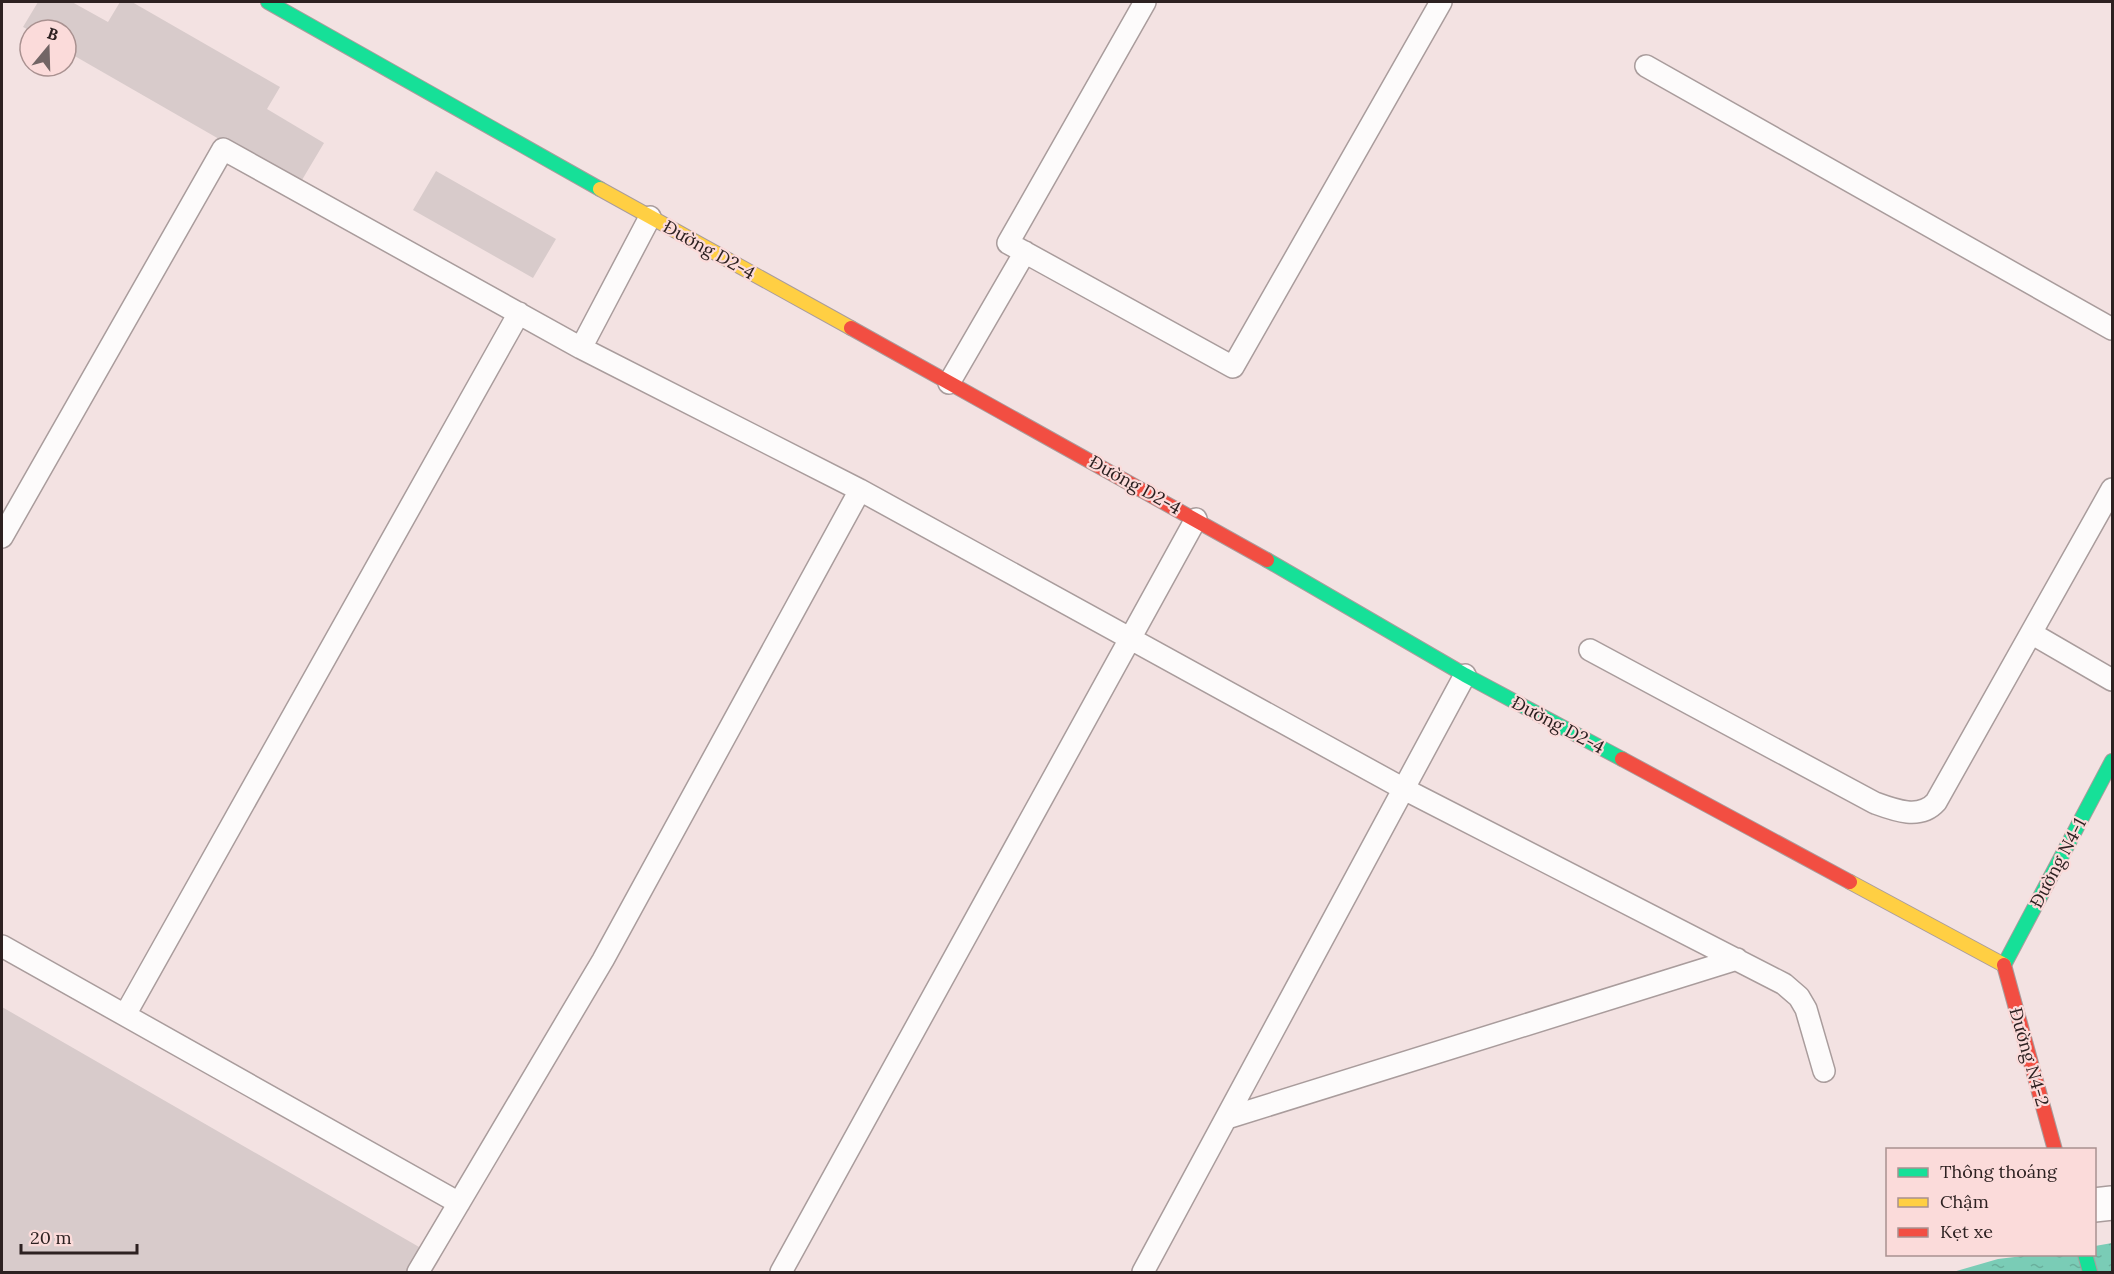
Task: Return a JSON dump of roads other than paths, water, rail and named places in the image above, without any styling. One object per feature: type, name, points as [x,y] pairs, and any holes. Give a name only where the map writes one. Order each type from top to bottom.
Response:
[{"type":"main road","name":"Đường D2-4","points":[[268,2],[650,217],[1196,519],[1465,675],[2004,964]]},
{"type":"main road","name":"Đường N4-1","points":[[2004,964],[2112,761]]},
{"type":"main road","name":"Đường N4-2","points":[[2004,964],[2055,1148]]},
{"type":"main road","points":[[2086,1256],[2090,1272]]},
{"type":"street","points":[[2096,1205],[2112,1203]]},
{"type":"lane","points":[[1145,2],[1008,243],[1233,368],[1441,2]]},
{"type":"lane","points":[[1646,66],[2112,328]]},
{"type":"lane","points":[[2,537],[223,149],[581,348],[860,490],[1129,640],[1404,789],[1784,984],[1799,997],[1806,1009],[1824,1071]]},
{"type":"lane","points":[[581,348],[650,217]]},
{"type":"lane","points":[[949,382],[1025,252]]},
{"type":"lane","points":[[125,1015],[519,313]]},
{"type":"lane","points":[[1590,650],[1875,803],[1911,812],[1930,809],[2112,489]]},
{"type":"lane","points":[[418,1272],[603,960],[860,490]]},
{"type":"lane","points":[[781,1272],[1196,519]]},
{"type":"lane","points":[[2031,633],[2112,680]]},
{"type":"lane","points":[[1143,1272],[1465,675]]},
{"type":"lane","points":[[2,946],[459,1203]]},
{"type":"lane","points":[[1227,1118],[1737,959]]},
{"type":"water","points":[[2112,1243],[2112,1272],[1953,1272],[1998,1259],[2023,1256],[2096,1256],[2096,1246]]}]
